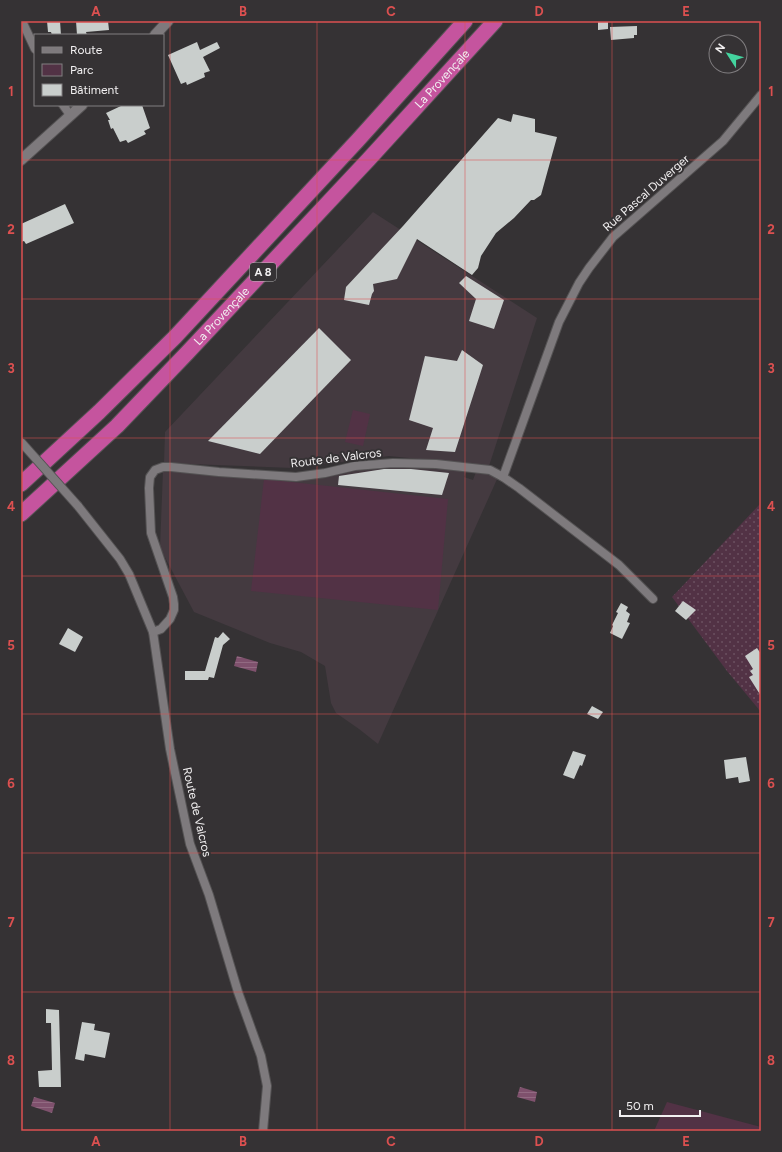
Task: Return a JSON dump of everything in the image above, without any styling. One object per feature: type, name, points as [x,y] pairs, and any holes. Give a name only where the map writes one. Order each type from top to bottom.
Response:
[{"type":"highway","points":[[207,303],[451,21]]},
{"type":"highway","name":"La Provençale","points":[[21,484],[99,412],[207,303],[465,21]]},
{"type":"highway","name":"La Provençale","points":[[21,514],[117,426],[370,159],[495,21]]},
{"type":"street","points":[[22,21],[34,47]]},
{"type":"street","points":[[155,34],[168,21]]},
{"type":"street","name":"Rue Pascal Duverger","points":[[504,477],[558,322],[579,283],[589,268],[613,237],[723,141],[761,95]]},
{"type":"street","points":[[64,106],[70,115]]},
{"type":"street","points":[[21,160],[81,106]]},
{"type":"street","name":"Route de Valcros","points":[[21,442],[78,506],[120,559],[129,574],[153,632],[170,748],[190,844],[209,895],[238,992],[261,1056],[267,1086],[263,1131]]},
{"type":"street","name":"Route de Valcros","points":[[153,632],[161,629],[170,618],[174,610],[173,597],[151,533],[149,488],[150,476],[155,470],[163,467],[219,472],[296,476],[355,466],[393,463],[436,464],[483,468],[504,477],[619,565],[653,599]]},
{"type":"shaded area","points":[[373,212],[537,318],[489,466],[389,456],[293,468],[164,463],[165,432]]},
{"type":"shaded area","points":[[392,466],[467,470],[464,477],[473,480],[476,472],[484,471],[498,477],[378,744],[336,713],[331,703],[325,666],[301,652],[270,643],[194,612],[160,548],[163,470],[259,478]]},
{"type":"shaded area","points":[[237,656],[258,662],[256,672],[234,666]]},
{"type":"shaded area","points":[[520,1087],[537,1092],[535,1102],[517,1097]]},
{"type":"shaded area","points":[[34,1097],[55,1103],[52,1113],[31,1106]]},
{"type":"green space","points":[[353,410],[370,414],[363,446],[345,442]]},
{"type":"green space","points":[[264,479],[448,499],[438,610],[251,591]]},
{"type":"green space","points":[[761,503],[761,712],[727,671],[672,597]]},
{"type":"green space","points":[[667,1102],[761,1127],[761,1131],[654,1131]]},
{"type":"building","points":[[47,21],[60,21],[61,34],[52,34],[51,32],[48,32]]},
{"type":"building","points":[[76,21],[108,21],[109,30],[86,32],[87,34],[77,34]]},
{"type":"building","points":[[598,21],[608,21],[608,29],[598,30]]},
{"type":"building","points":[[637,26],[637,35],[634,35],[634,38],[611,40],[610,27]]},
{"type":"building","points":[[197,42],[200,50],[217,42],[220,48],[203,57],[210,71],[204,73],[205,77],[187,85],[186,82],[181,84],[168,55]]},
{"type":"building","points":[[121,106],[142,106],[150,128],[144,131],[146,134],[128,143],[126,140],[120,142],[113,128],[111,129],[108,120],[110,120],[106,113]]},
{"type":"building","points":[[513,114],[535,119],[535,132],[557,137],[541,195],[534,200],[531,200],[514,218],[496,233],[481,256],[478,268],[472,275],[417,239],[397,279],[373,284],[374,291],[369,305],[344,300],[346,287],[403,226],[498,118],[511,122]]},
{"type":"building","points":[[65,204],[74,223],[26,244],[24,241],[21,242],[21,224]]},
{"type":"building","points":[[466,276],[504,300],[494,329],[469,321],[476,299],[459,283]]},
{"type":"building","points":[[319,328],[351,360],[260,454],[208,441]]},
{"type":"building","points":[[462,350],[483,365],[455,452],[426,450],[433,428],[409,420],[425,356],[457,361]]},
{"type":"building","points":[[384,469],[411,469],[449,473],[442,495],[338,485],[339,476]]},
{"type":"building","points":[[683,601],[696,610],[686,620],[675,611]]},
{"type":"building","points":[[621,603],[628,607],[626,611],[630,614],[627,622],[630,623],[622,639],[610,633],[618,613],[616,612]]},
{"type":"building","points":[[68,628],[83,637],[75,652],[59,644]]},
{"type":"building","points":[[223,632],[230,639],[223,645],[214,678],[209,677],[208,680],[185,680],[185,671],[205,671],[215,637],[218,638]]},
{"type":"building","points":[[757,648],[761,654],[761,696],[749,677],[753,675],[750,671],[753,669],[745,656]]},
{"type":"building","points":[[592,706],[603,712],[598,719],[587,714]]},
{"type":"building","points":[[573,751],[586,755],[582,766],[580,765],[574,779],[563,775]]},
{"type":"building","points":[[746,757],[750,781],[739,783],[738,777],[726,779],[724,760]]},
{"type":"building","points":[[46,1009],[59,1010],[61,1087],[39,1087],[38,1071],[52,1070],[51,1023],[46,1023]]},
{"type":"building","points":[[82,1022],[95,1024],[94,1030],[110,1033],[105,1058],[85,1054],[84,1061],[75,1059]]}]
